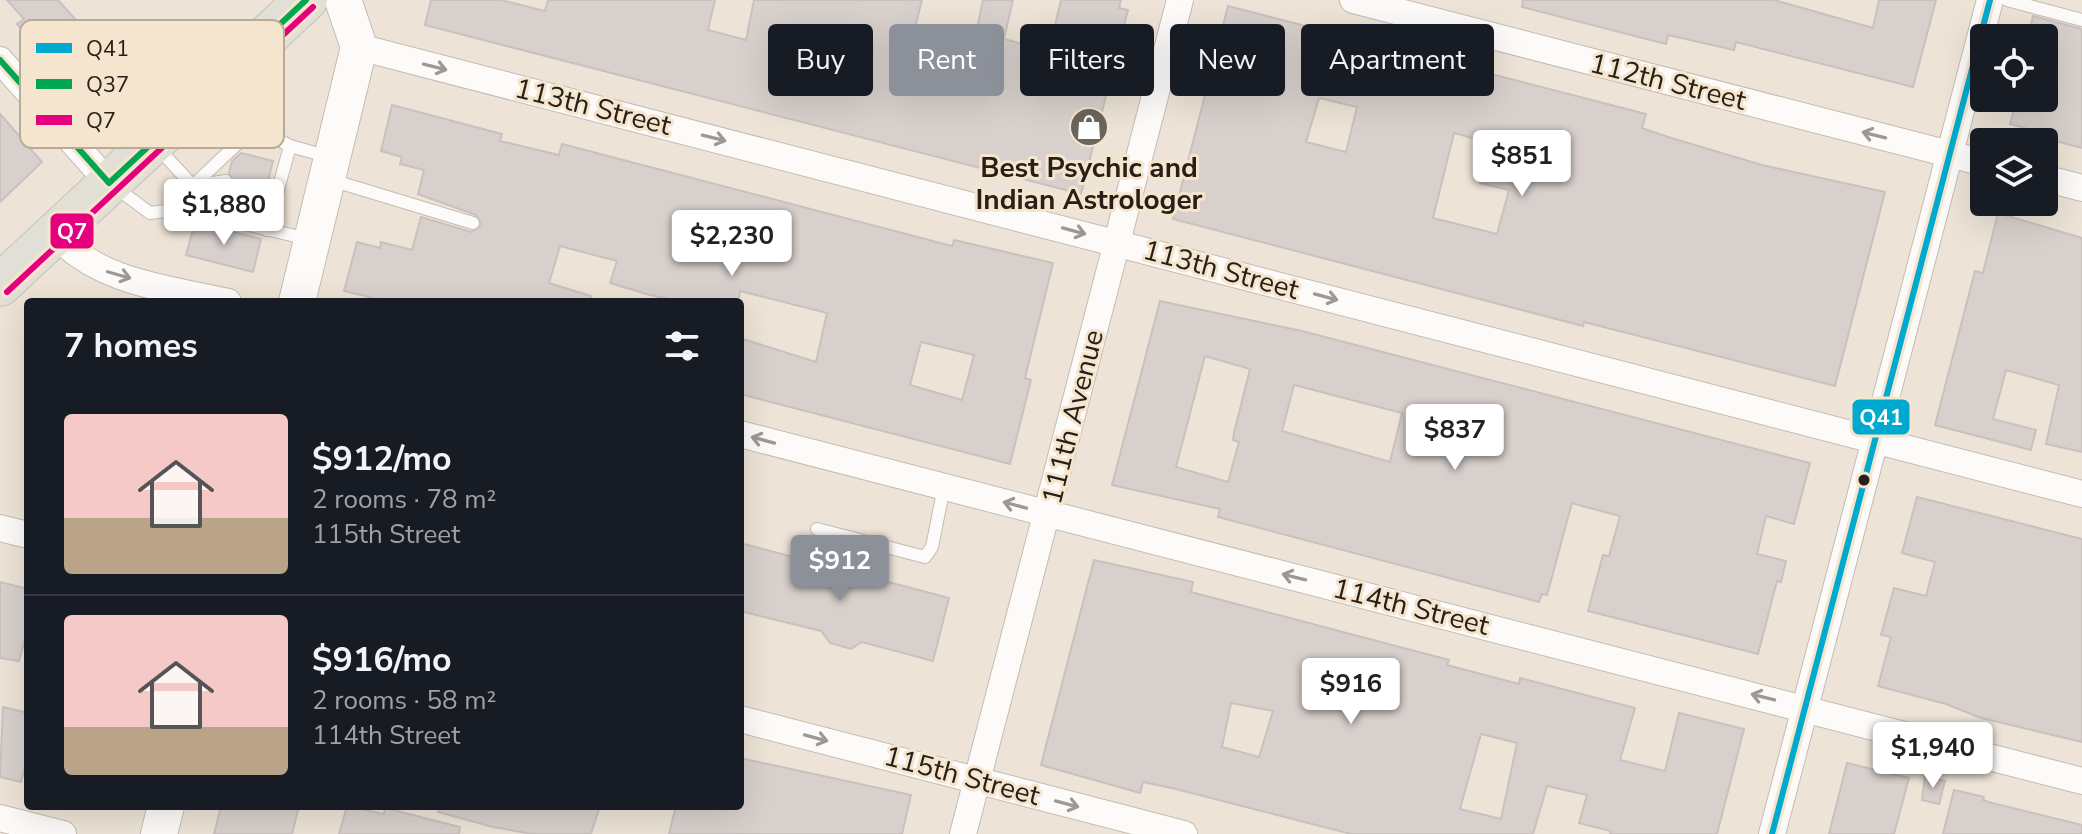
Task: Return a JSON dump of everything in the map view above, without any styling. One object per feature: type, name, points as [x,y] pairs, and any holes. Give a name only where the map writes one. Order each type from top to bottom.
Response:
[{"type":"main road","points":[[284,21],[306,0]]},
{"type":"main road","points":[[298,298],[359,47],[343,0]]},
{"type":"main road","points":[[0,285],[148,148]]},
{"type":"main road","points":[[159,834],[165,810]]},
{"type":"street","name":"111th Avenue","points":[[963,834],[1180,0]]},
{"type":"street","name":"112th Street","points":[[1353,0],[1970,159]]},
{"type":"street","points":[[1772,834],[1990,0]]},
{"type":"street","name":"113th Street","points":[[359,47],[2082,494]]},
{"type":"street","points":[[0,60],[20,83]]},
{"type":"street","points":[[78,148],[109,183]]},
{"type":"street","points":[[2058,182],[2082,188]]},
{"type":"street","points":[[55,234],[82,260],[104,271],[212,298]]},
{"type":"street","name":"114th Street","points":[[744,435],[2082,781]]},
{"type":"street","points":[[0,528],[24,534]]},
{"type":"street","name":"115th Street","points":[[744,720],[1184,834]]},
{"type":"street","points":[[0,818],[63,834]]},
{"type":"lane","points":[[2007,0],[2082,20]]},
{"type":"lane","points":[[284,143],[331,169],[473,223]]},
{"type":"lane","points":[[267,230],[266,212],[276,173],[290,146]]},
{"type":"lane","points":[[158,148],[193,186],[212,216],[313,241]]},
{"type":"lane","points":[[109,183],[157,215],[233,148]]},
{"type":"lane","points":[[193,186],[231,162]]},
{"type":"lane","points":[[193,186],[226,181]]},
{"type":"lane","points":[[193,186],[221,201]]},
{"type":"lane","points":[[817,529],[925,557],[932,547],[944,487]]},
{"type":"building","points":[[7,0],[58,0],[76,20],[23,20]]},
{"type":"building","points":[[431,0],[501,0],[545,11],[548,0],[715,0],[708,30],[746,40],[754,0],[922,0],[916,24],[889,24],[889,96],[1004,96],[1004,39],[1020,43],[1020,96],[1106,96],[1081,194],[425,25]]},
{"type":"building","points":[[983,0],[1013,0],[1004,39],[1004,24],[978,24]]},
{"type":"building","points":[[1061,0],[1121,0],[1119,8],[1128,10],[1124,24],[1055,24]]},
{"type":"building","points":[[1523,0],[1774,0],[1873,28],[1879,0],[1936,0],[1913,87],[1736,42],[1734,50],[1668,35],[1666,44],[1522,7]]},
{"type":"building","points":[[1228,6],[1301,25],[1301,96],[1494,96],[1494,75],[1646,114],[1642,128],[1668,137],[1762,165],[1885,192],[1835,386],[1584,322],[1583,326],[1173,219],[1205,96],[1285,96],[1285,24],[1223,24]],"holes":[[[1319,98],[1357,107],[1346,152],[1306,142]],[[1454,133],[1491,143],[1480,183],[1509,190],[1497,234],[1433,218]]]},
{"type":"building","points":[[2033,16],[2082,29],[2082,148],[2058,142],[2058,128],[2025,128],[2010,124],[2013,112],[2058,112],[2058,24],[2031,24]]},
{"type":"building","points":[[392,105],[502,134],[500,141],[559,155],[562,144],[952,246],[954,240],[1053,263],[1025,378],[1031,380],[1010,464],[744,395],[744,339],[816,362],[827,313],[740,291],[739,298],[665,298],[650,295],[610,283],[617,261],[560,246],[549,283],[591,298],[373,298],[344,291],[357,242],[380,248],[381,242],[412,250],[421,217],[471,232],[482,225],[476,215],[418,194],[424,170],[400,164],[402,157],[381,151]],"holes":[[[921,342],[974,355],[962,400],[910,385]]]},
{"type":"building","points":[[0,114],[20,137],[20,148],[30,148],[42,162],[0,202]]},
{"type":"building","points":[[241,153],[273,161],[259,218],[223,209],[230,202],[224,190],[235,184],[229,173],[232,161]]},
{"type":"building","points":[[1997,216],[2008,216],[2082,238],[2082,452],[2046,444],[2059,385],[2006,370],[1993,419],[2036,430],[2031,450],[1935,425],[1975,271],[1983,273]]},
{"type":"building","points":[[195,222],[261,239],[253,272],[186,255]]},
{"type":"building","points":[[1160,301],[1302,331],[1810,463],[1794,524],[1766,516],[1757,554],[1786,561],[1781,582],[1777,581],[1758,654],[1588,611],[1603,555],[1609,556],[1620,516],[1572,503],[1547,595],[1542,594],[1539,602],[1218,517],[1220,509],[1112,485]],"holes":[[[1205,356],[1250,369],[1234,433],[1233,440],[1239,442],[1228,482],[1176,467]],[[1294,385],[1402,413],[1390,462],[1282,431]]]},
{"type":"building","points":[[1917,497],[2082,539],[2082,742],[1981,718],[1946,704],[1878,686],[1891,637],[1881,635],[1894,588],[1926,596],[1935,562],[1902,553]]},
{"type":"building","points":[[744,544],[949,598],[933,661],[862,642],[851,649],[830,643],[821,631],[744,612]]},
{"type":"building","points":[[1094,560],[1193,582],[1191,592],[1449,660],[1447,665],[1519,684],[1520,678],[1635,708],[1620,760],[1665,771],[1679,713],[1744,729],[1717,834],[1610,834],[1611,831],[1579,823],[1587,795],[1547,786],[1533,834],[1351,834],[1176,789],[1143,782],[1140,793],[1041,765]],"holes":[[[1231,703],[1273,711],[1259,757],[1222,747]],[[1481,734],[1517,743],[1501,819],[1460,809]]]},
{"type":"building","points":[[0,582],[24,588],[24,643],[19,661],[0,658]]},
{"type":"building","points":[[3,707],[24,712],[24,771],[21,782],[0,777]]},
{"type":"building","points":[[744,759],[911,795],[902,834],[669,834],[675,810],[744,810]]},
{"type":"building","points":[[1847,763],[1909,778],[1894,834],[1829,834]]},
{"type":"building","points":[[1925,776],[1945,781],[1939,804],[1922,800]]},
{"type":"building","points":[[1954,790],[1984,797],[1983,800],[1992,803],[2082,825],[2082,834],[1943,834]]},
{"type":"building","points":[[220,810],[298,810],[292,834],[214,834]]},
{"type":"building","points":[[346,810],[384,814],[385,810],[393,810],[460,827],[459,834],[339,834]]},
{"type":"building","points":[[599,810],[591,834],[532,834],[438,812]]},
{"type":"transit line","name":"Q37","points":[[284,20],[306,0]]},
{"type":"transit line","name":"Q41","points":[[1772,834],[1990,0]]},
{"type":"transit line","name":"Q7","points":[[284,34],[313,7]]},
{"type":"transit line","name":"Q37","points":[[0,60],[20,83]]},
{"type":"transit line","name":"Q37","points":[[78,148],[109,183]]},
{"type":"transit line","name":"Q37","points":[[109,183],[147,148]]},
{"type":"transit line","name":"Q7","points":[[7,292],[162,148]]},
{"type":"place","name":"Best Psychic and Indian Astrologer","points":[[1089,127]]}]
